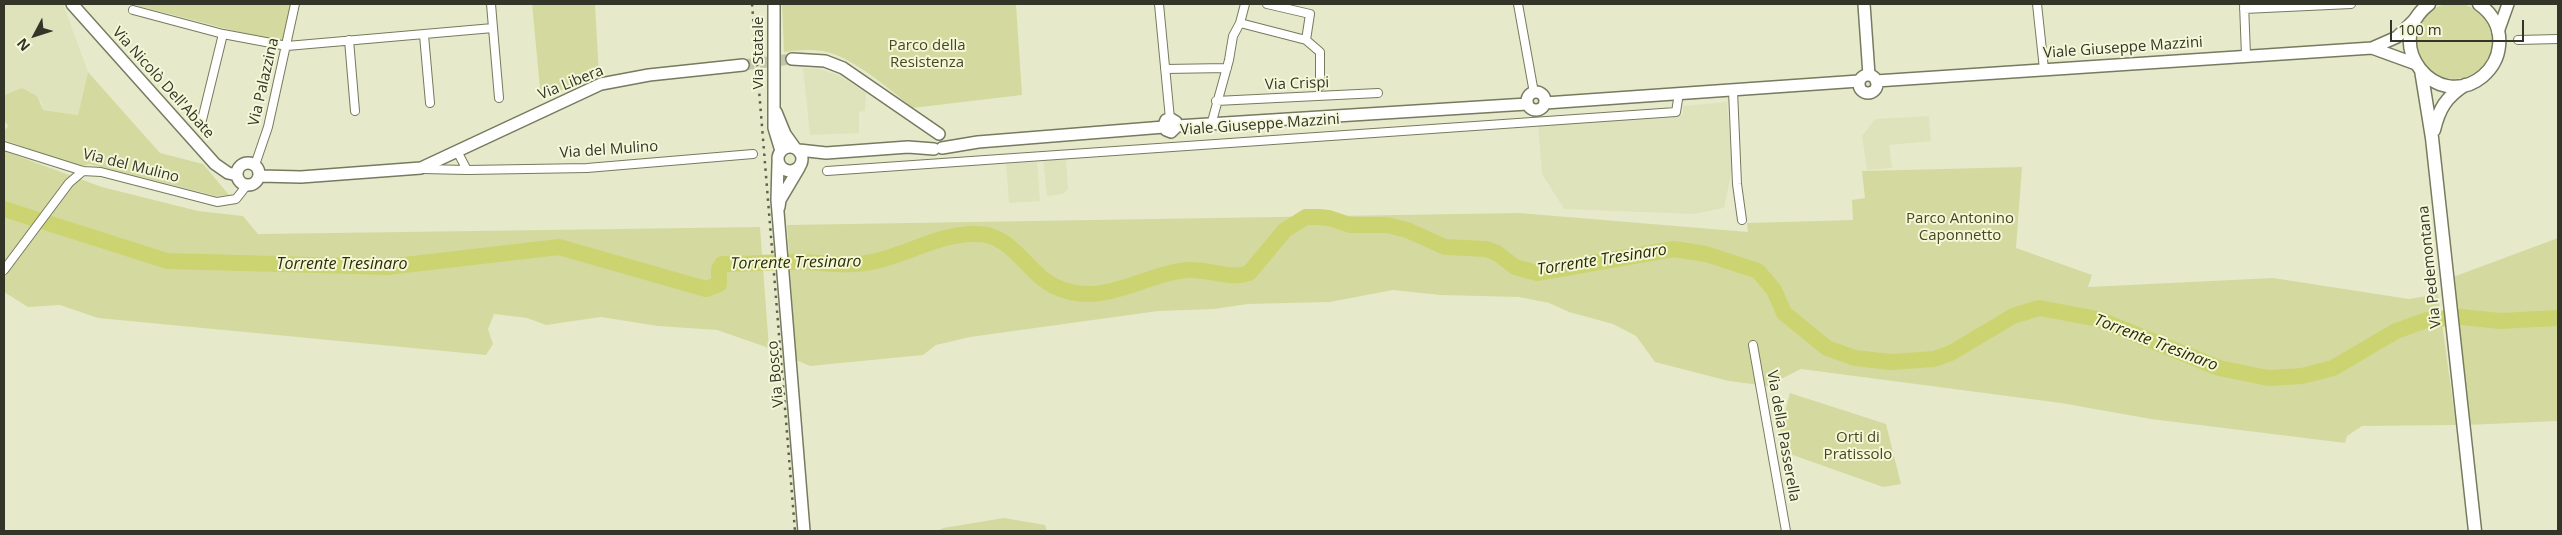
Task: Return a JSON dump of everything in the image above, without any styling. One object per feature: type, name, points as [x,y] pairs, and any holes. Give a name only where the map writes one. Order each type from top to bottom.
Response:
[{"type":"main road","points":[[2479,4],[2490,14],[2498,32]]},
{"type":"main road","name":"Via Pedemontana","points":[[2427,5],[2416,18],[2410,38],[2411,52],[2418,67],[2432,138],[2475,531]]},
{"type":"main road","name":"Via Pedemontana","points":[[2432,138],[2441,106],[2449,97],[2467,84],[2480,78],[2493,64],[2498,51],[2498,32]]},
{"type":"main road","points":[[2418,67],[2429,78],[2447,85],[2467,84]]},
{"type":"street","name":"Via Nicolò Dell'Abate","points":[[72,4],[216,164],[228,174],[237,175]]},
{"type":"street","name":"Via Palazzina","points":[[255,165],[268,127],[295,4]]},
{"type":"street","points":[[491,4],[500,98]]},
{"type":"street","name":"Via Statale","points":[[774,4],[774,128],[781,151]]},
{"type":"street","points":[[1159,4],[1170,124]]},
{"type":"street","points":[[1211,125],[1216,101],[1227,68],[1233,36],[1240,23],[1244,4]]},
{"type":"street","points":[[1267,4],[1310,14],[1306,40]]},
{"type":"street","points":[[1518,4],[1534,93]]},
{"type":"street","points":[[1864,4],[1868,79]]},
{"type":"street","points":[[2037,4],[2044,69]]},
{"type":"street","points":[[2246,55],[2244,6],[2351,4]]},
{"type":"street","points":[[2498,32],[2507,7]]},
{"type":"street","points":[[133,10],[201,26],[223,34],[287,46],[493,28]]},
{"type":"street","name":"Viale Giuseppe Mazzini","points":[[1545,103],[1868,79],[2372,48],[2397,37],[2416,18]]},
{"type":"street","points":[[1240,23],[1306,40],[1320,52],[1320,92]]},
{"type":"street","points":[[201,124],[223,34]]},
{"type":"street","points":[[424,35],[430,103]]},
{"type":"street","points":[[2518,40],[2558,39]]},
{"type":"street","points":[[349,40],[355,111]]},
{"type":"street","name":"Viale Giuseppe Mazzini","points":[[2372,48],[2418,67]]},
{"type":"street","points":[[792,59],[825,61],[843,68],[918,119],[936,141]]},
{"type":"street","name":"Via Libera","points":[[421,168],[601,84],[649,75],[744,65]]},
{"type":"street","points":[[1164,69],[1227,68]]},
{"type":"street","points":[[1734,90],[1737,184],[1742,220]]},
{"type":"street","name":"Via Crispi","points":[[1216,101],[1320,92],[1378,93]]},
{"type":"street","points":[[1534,93],[1542,95],[1545,103],[1542,108],[1537,110],[1531,109],[1528,104],[1528,98],[1534,93]]},
{"type":"street","name":"Viale Giuseppe Mazzini","points":[[827,171],[1676,112],[1679,93]]},
{"type":"street","name":"Via Statale","points":[[774,103],[785,134],[802,157],[800,167]]},
{"type":"street","name":"Viale Giuseppe Mazzini","points":[[797,149],[826,153],[908,147],[936,141],[978,142],[1170,124],[1211,125],[1528,104]]},
{"type":"street","name":"Via del Mulino","points":[[4,146],[83,171],[91,170],[217,202],[236,199],[247,186]]},
{"type":"street","points":[[779,212],[776,188],[781,151],[787,147],[797,149]]},
{"type":"street","points":[[457,151],[466,170]]},
{"type":"street","name":"Viale Giuseppe Mazzini","points":[[800,167],[826,153]]},
{"type":"street","name":"Via del Mulino","points":[[260,176],[301,177],[421,168],[466,170],[587,168],[753,154]]},
{"type":"street","points":[[244,163],[255,165],[260,176],[254,184],[247,186],[241,183],[237,175],[238,168],[244,163]]},
{"type":"street","points":[[778,163],[788,172],[800,167]]},
{"type":"street","points":[[779,212],[780,200],[800,167]]},
{"type":"street","points":[[5,268],[69,183],[83,171]]},
{"type":"street","name":"Via Bosco","points":[[779,212],[804,531]]},
{"type":"street","name":"Via della Passerella","points":[[1753,345],[1786,531]]},
{"type":"shaded area","points":[[4,4],[63,4],[88,72],[78,115],[43,110],[41,102],[5,95],[4,97]]},
{"type":"shaded area","points":[[803,68],[820,69],[840,76],[866,93],[865,111],[859,112],[859,133],[810,135]]},
{"type":"shaded area","points":[[1727,102],[1732,170],[1724,208],[1694,214],[1564,209],[1542,174],[1538,125],[1683,115],[1683,106]]},
{"type":"shaded area","points":[[1929,116],[1931,141],[1889,145],[1892,168],[1867,170],[1862,136],[1875,119]]},
{"type":"shaded area","points":[[1066,158],[1068,189],[1063,194],[1047,196],[1043,161]]},
{"type":"shaded area","points":[[1037,162],[1040,201],[1009,203],[1006,164]]},
{"type":"green space","points":[[2454,3],[2469,6],[2481,14],[2489,26],[2492,41],[2489,56],[2481,68],[2469,76],[2454,79],[2439,76],[2427,68],[2419,56],[2416,41],[2419,26],[2427,14],[2439,6]]},
{"type":"green space","points":[[131,4],[292,4],[285,44]]},
{"type":"green space","points":[[532,4],[595,4],[599,74],[541,99]]},
{"type":"green space","name":"Parco della Resistenza","points":[[782,4],[1016,4],[1022,95],[912,108],[859,67],[837,55],[816,50],[784,52]]},
{"type":"green space","points":[[88,72],[160,153],[203,164],[229,195],[216,196],[89,164],[81,167],[4,140],[4,131],[8,126],[4,121],[5,95],[22,88],[37,96],[43,110],[78,115]]},
{"type":"green space","points":[[4,151],[102,187],[198,211],[243,216],[258,234],[760,227],[769,348],[717,330],[658,326],[601,317],[546,325],[527,318],[494,314],[488,329],[493,344],[486,355],[98,318],[60,305],[28,307],[4,292]]},
{"type":"green space","name":"Parco Antonino Caponnetto","points":[[2022,167],[2016,248],[2092,275],[2088,287],[2273,278],[2409,299],[2438,294],[2456,425],[2362,426],[2347,436],[2345,443],[2151,419],[2061,403],[1801,369],[1767,386],[1729,381],[1655,362],[1636,336],[1613,324],[1569,312],[1549,303],[1519,297],[1440,295],[1393,290],[1330,302],[1248,304],[1214,309],[1158,311],[970,337],[936,345],[923,355],[810,366],[796,360],[787,225],[1519,213],[1748,232],[1747,223],[1853,220],[1852,200],[1865,198],[1862,171]]},
{"type":"green space","points":[[2558,238],[2558,421],[2467,425],[2453,277]]},
{"type":"green space","name":"Orti di Pratissolo","points":[[1790,393],[1886,424],[1901,484],[1883,487],[1790,454],[1780,431]]},
{"type":"green space","points":[[1004,518],[1045,525],[1047,531],[938,531],[943,528]]},
{"type":"waterway","name":"Torrente Tresinaro","points":[[4,209],[167,261],[387,267],[559,247],[706,289],[719,284],[719,269],[722,264],[797,262],[857,264],[893,256],[949,237],[978,234],[990,236],[1010,247],[1044,280],[1054,286],[1072,292],[1089,294],[1106,292],[1155,277],[1189,270],[1227,275],[1249,273],[1285,230],[1306,217],[1319,217],[1329,218],[1350,225],[1387,225],[1407,230],[1445,247],[1486,249],[1497,253],[1515,267],[1537,273],[1674,249],[1706,254],[1758,271],[1774,290],[1784,313],[1827,348],[1855,358],[1891,362],[1934,359],[1951,353],[2013,316],[2039,308],[2098,319],[2219,368],[2268,378],[2302,376],[2333,368],[2396,331],[2427,320],[2461,317],[2500,321],[2558,318]]},
{"type":"tunnel","points":[[743,65],[792,59]]},
{"type":"railway","points":[[752,4],[795,531]]}]
